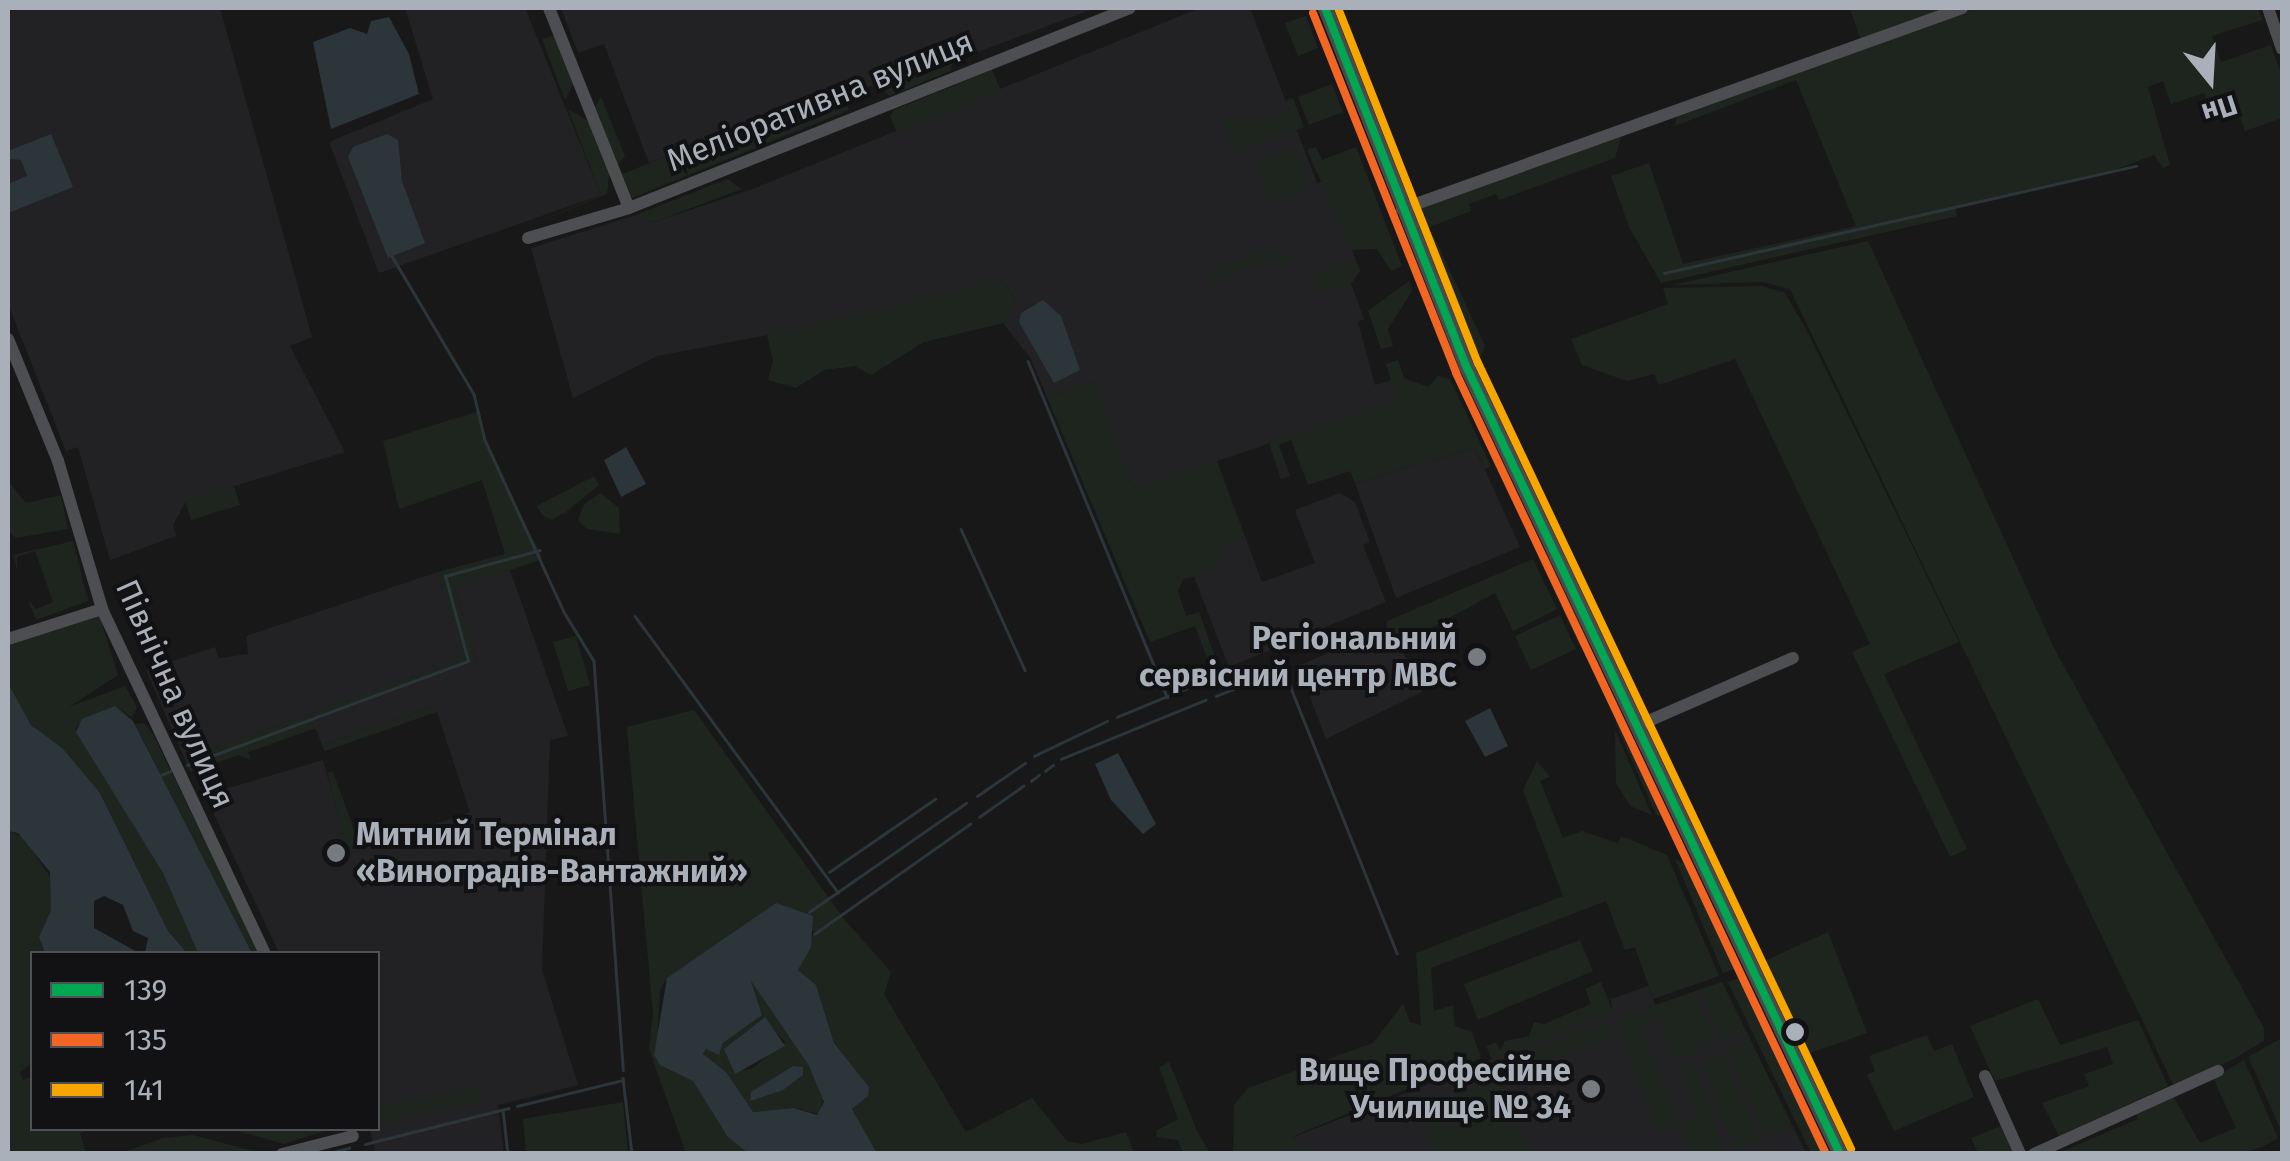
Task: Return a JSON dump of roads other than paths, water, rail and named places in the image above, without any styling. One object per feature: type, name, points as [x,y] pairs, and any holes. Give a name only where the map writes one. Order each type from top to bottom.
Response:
[{"type":"main road","points":[[1325,8],[1467,368],[1840,1154]]},
{"type":"street","points":[[548,8],[629,208]]},
{"type":"street","name":"Меліоративна вулиця","points":[[528,238],[629,208],[1130,8]]},
{"type":"street","points":[[1402,209],[1962,8]]},
{"type":"street","points":[[2268,8],[2282,48]]},
{"type":"street","points":[[599,217],[613,200],[617,180]]},
{"type":"street","name":"Північна вулиця","points":[[8,340],[58,461],[102,609],[263,951]]},
{"type":"street","points":[[8,639],[102,609]]},
{"type":"street","points":[[1637,726],[1793,658]]},
{"type":"street","points":[[2034,1154],[2218,1071]]},
{"type":"street","points":[[1985,1076],[2020,1154]]},
{"type":"street","points":[[282,1154],[351,1132],[357,1154]]},
{"type":"waterway","points":[[1664,273],[2136,166]]},
{"type":"waterway","points":[[392,256],[474,394],[485,440],[564,612],[594,661],[623,1070]]},
{"type":"waterway","points":[[1028,361],[1167,697]]},
{"type":"waterway","points":[[961,529],[1025,670]]},
{"type":"waterway","points":[[187,765],[468,661],[445,576],[540,550]]},
{"type":"waterway","points":[[635,616],[838,892]]},
{"type":"waterway","points":[[1216,696],[1271,674],[1289,683],[1397,953]]},
{"type":"waterway","points":[[1176,693],[1214,677]]},
{"type":"waterway","points":[[1117,717],[1170,695]]},
{"type":"waterway","points":[[1061,759],[1205,700]]},
{"type":"waterway","points":[[1034,756],[1107,721]]},
{"type":"waterway","points":[[977,796],[1025,763]]},
{"type":"waterway","points":[[1045,771],[1053,765]]},
{"type":"waterway","points":[[161,775],[171,771]]},
{"type":"waterway","points":[[1031,781],[1039,775]]},
{"type":"waterway","points":[[979,817],[1023,786]]},
{"type":"waterway","points":[[829,872],[935,799]]},
{"type":"waterway","points":[[809,912],[966,803]]},
{"type":"waterway","points":[[814,934],[970,824]]},
{"type":"waterway","points":[[623,1078],[632,1154]]},
{"type":"waterway","points":[[517,1106],[623,1080]]},
{"type":"waterway","points":[[365,1144],[509,1108]]},
{"type":"waterway","points":[[503,1110],[508,1154]]},
{"type":"waterway","points":[[326,1154],[349,1148]]},
{"type":"place","name":"Регіональний сервісний центр МВС","points":[[1477,657]]},
{"type":"place","name":"Митний Термінал «Виноградів-Вантажний»","points":[[336,853]]},
{"type":"place","name":"Вище Професійне Училище № 34","points":[[1591,1089]]}]
